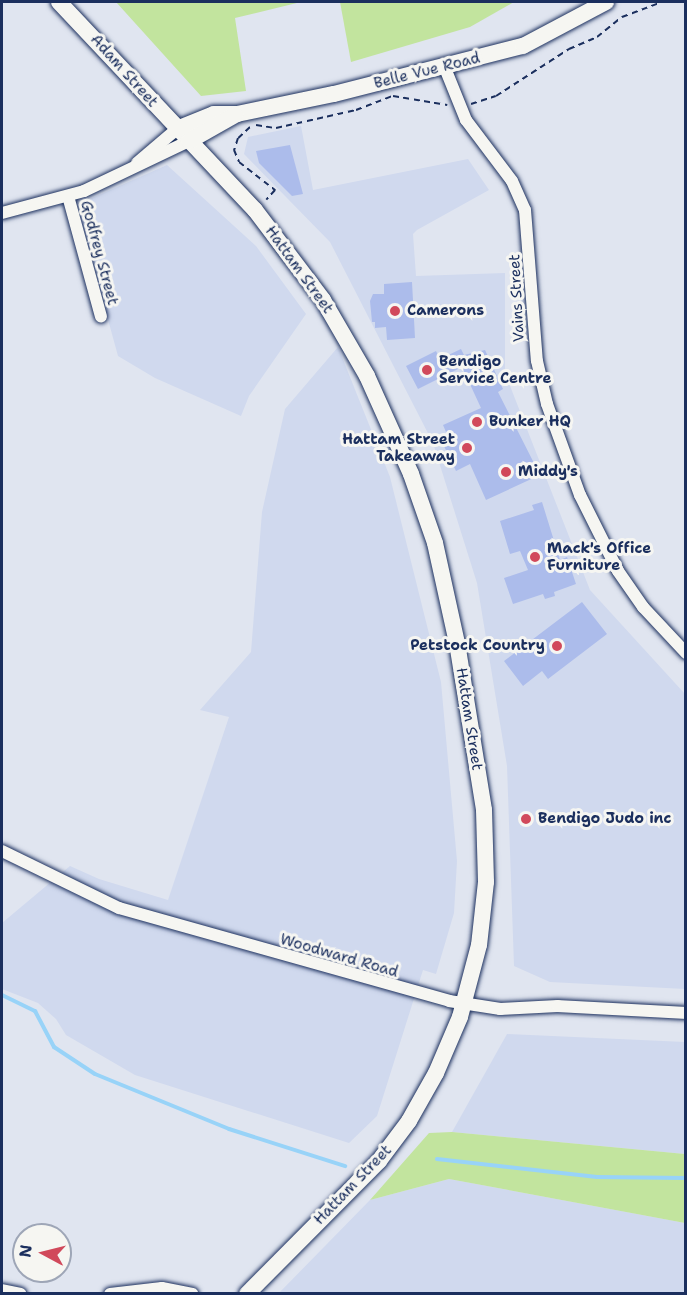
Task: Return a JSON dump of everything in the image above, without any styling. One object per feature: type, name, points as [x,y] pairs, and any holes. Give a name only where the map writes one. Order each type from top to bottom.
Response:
[{"type":"main road","name":"Adam Street","points":[[59,2],[183,135]]},
{"type":"main road","name":"Belle Vue Road","points":[[183,135],[214,114],[237,114],[445,68],[523,46],[606,2]]},
{"type":"main road","name":"Hattam Street","points":[[183,135],[255,210],[323,300],[362,365],[401,448],[435,543],[457,644],[485,834],[484,916],[465,1004],[436,1073],[394,1142],[247,1293]]},
{"type":"street","name":"Vains Street","points":[[445,68],[458,105],[512,181],[525,210],[537,361],[547,404],[580,495],[618,571],[643,607],[686,653]]},
{"type":"street","name":"Belle Vue Road","points":[[2,213],[68,196],[134,166],[183,135]]},
{"type":"street","name":"Godfrey Street","points":[[68,196],[101,317]]},
{"type":"street","name":"Woodward Road","points":[[2,851],[119,908],[465,1004],[500,1009],[558,1006],[686,1013]]},
{"type":"street","points":[[110,1293],[162,1288],[192,1293]]},
{"type":"street","points":[[2,1290],[21,1293]]},
{"type":"path","points":[[255,210],[275,190],[236,156],[238,138],[253,126],[276,128],[356,110],[393,96],[458,105],[496,96],[569,49],[597,38],[622,17],[662,2]]},
{"type":"shaded area","points":[[301,126],[313,190],[468,159],[489,190],[413,234],[416,276],[505,273],[505,373],[590,590],[685,694],[685,989],[550,982],[514,966],[507,766],[477,583],[433,443],[330,242],[244,154],[248,137]]},
{"type":"shaded area","points":[[167,165],[256,246],[306,314],[249,396],[241,416],[155,378],[118,356],[79,214],[90,199]]},
{"type":"shaded area","points":[[338,347],[390,477],[441,682],[457,861],[454,913],[436,974],[423,970],[377,1116],[349,1143],[135,1075],[66,1035],[56,1019],[38,1003],[2,989],[2,923],[70,866],[99,879],[168,900],[229,717],[200,710],[251,652],[262,512],[285,409]]},
{"type":"shaded area","points":[[507,1034],[685,1042],[685,1154],[452,1132]]},
{"type":"shaded area","points":[[449,1179],[685,1223],[685,1293],[278,1294],[370,1200]]},
{"type":"green space","points":[[116,2],[301,2],[235,18],[246,91],[201,96]]},
{"type":"green space","points":[[340,2],[514,2],[470,27],[351,62]]},
{"type":"green space","points":[[452,1132],[685,1154],[685,1223],[449,1179],[370,1200],[429,1133]]},
{"type":"building","points":[[290,145],[303,194],[292,196],[259,163],[256,151]]},
{"type":"building","points":[[412,282],[415,338],[387,340],[386,327],[375,328],[375,322],[372,322],[370,301],[373,294],[384,294],[384,284]]},
{"type":"building","points":[[461,349],[464,355],[485,350],[503,389],[498,392],[540,475],[486,500],[470,464],[456,471],[442,442],[449,439],[443,425],[481,408],[462,367],[418,389],[406,366],[436,351],[440,359]]},
{"type":"building","points":[[542,502],[560,560],[567,557],[576,584],[554,592],[555,596],[545,599],[543,594],[513,604],[504,578],[528,570],[520,551],[510,554],[500,521],[534,510],[532,505]]},
{"type":"building","points":[[582,602],[607,634],[548,679],[542,671],[523,686],[504,661]]},
{"type":"waterway","points":[[2,995],[35,1011],[54,1047],[95,1074],[229,1129],[345,1166]]},
{"type":"waterway","points":[[437,1159],[597,1177],[686,1178]]},
{"type":"place","name":"Camerons","points":[[395,311]]},
{"type":"place","name":"Bendigo Service Centre","points":[[427,370]]},
{"type":"place","name":"Bunker HQ","points":[[477,422]]},
{"type":"place","name":"Hattam Street Takeaway","points":[[467,448]]},
{"type":"place","name":"Middy's","points":[[506,472]]},
{"type":"place","name":"Mack's Office Furniture","points":[[535,557]]},
{"type":"place","name":"Petstock Country","points":[[557,646]]},
{"type":"place","name":"Bendigo Judo inc","points":[[526,819]]}]
